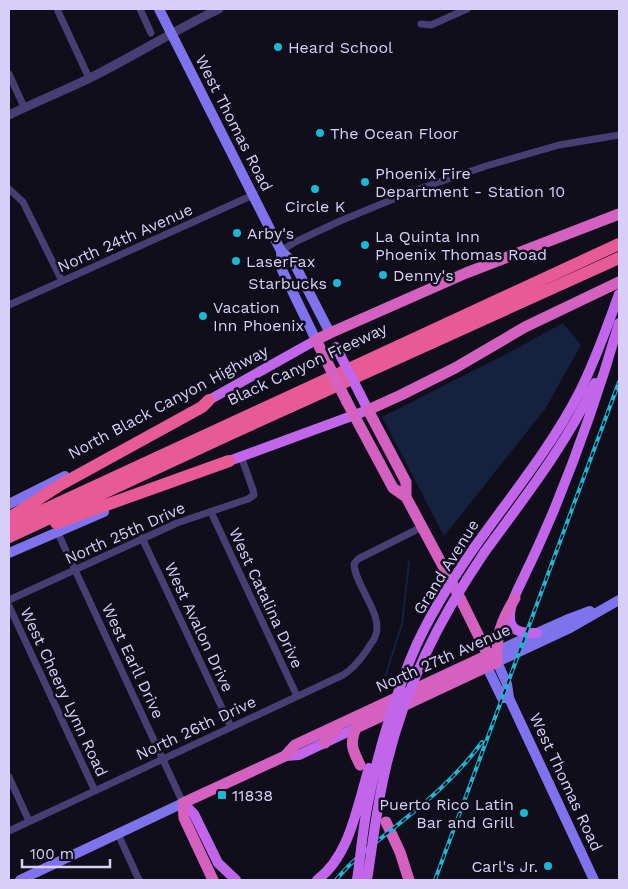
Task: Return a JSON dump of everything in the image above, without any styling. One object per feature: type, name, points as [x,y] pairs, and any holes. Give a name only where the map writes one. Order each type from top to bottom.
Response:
[{"type":"highway","name":"North Black Canyon Highway","points":[[316,340],[466,273],[619,214]]},
{"type":"highway","name":"Black Canyon Freeway","points":[[9,518],[619,238]]},
{"type":"highway","points":[[9,526],[619,244]]},
{"type":"highway","name":"Black Canyon Freeway","points":[[9,538],[245,427],[619,258]]},
{"type":"highway","points":[[368,410],[455,368],[525,327],[619,282]]},
{"type":"highway","name":"West Thomas Road","points":[[316,340],[393,488],[406,497]]},
{"type":"highway","points":[[9,518],[60,485],[202,407],[209,400]]},
{"type":"highway","name":"West Thomas Road","points":[[368,410],[406,482],[406,497],[492,659]]},
{"type":"highway","points":[[9,538],[32,534],[97,507],[229,460]]},
{"type":"highway","points":[[492,659],[498,634],[507,611],[515,598]]},
{"type":"highway","name":"North 27th Avenue","points":[[183,804],[285,756],[296,745],[357,715],[492,659]]},
{"type":"highway","name":"North 27th Avenue","points":[[356,728],[492,659]]},
{"type":"highway","points":[[325,743],[330,734],[352,721],[357,715]]},
{"type":"highway","points":[[356,728],[352,736],[351,745],[360,765]]},
{"type":"highway","points":[[183,804],[184,818],[213,880]]},
{"type":"highway","points":[[386,822],[400,852],[409,880]]},
{"type":"main road","name":"West Thomas Road","points":[[159,9],[281,251],[294,263],[368,410]]},
{"type":"main road","name":"West Thomas Road","points":[[281,251],[282,270],[316,340]]},
{"type":"main road","name":"Grand Avenue","points":[[357,880],[374,773],[388,724],[410,660],[446,592],[474,548],[536,462],[569,411],[587,376],[619,296]]},
{"type":"main road","points":[[537,633],[519,631],[512,626],[510,616],[515,598],[576,453],[607,366],[619,323]]},
{"type":"main road","name":"Grand Avenue","points":[[367,880],[381,788],[395,732],[420,662],[458,592],[568,435],[599,374],[619,323]]},
{"type":"main road","name":"North Black Canyon Highway","points":[[9,504],[61,478],[195,404],[209,400],[316,340]]},
{"type":"main road","points":[[9,553],[57,531],[186,480],[229,460],[368,410]]},
{"type":"main road","name":"North 27th Avenue","points":[[492,659],[570,628],[619,600]]},
{"type":"main road","name":"North 27th Avenue","points":[[492,659],[537,633],[619,600]]},
{"type":"main road","name":"West Thomas Road","points":[[492,659],[502,698],[509,698],[594,880]]},
{"type":"main road","points":[[317,880],[335,864],[344,845],[394,692],[410,660]]},
{"type":"main road","name":"North 27th Avenue","points":[[285,756],[299,755],[356,728]]},
{"type":"main road","points":[[183,804],[194,814],[218,863],[236,880]]},
{"type":"main road","name":"North 27th Avenue","points":[[20,880],[183,804]]},
{"type":"street","points":[[57,9],[89,78]]},
{"type":"street","points":[[140,9],[151,33]]},
{"type":"street","points":[[9,115],[89,78],[219,9]]},
{"type":"street","points":[[422,24],[430,25],[467,9]]},
{"type":"street","points":[[9,74],[24,108]]},
{"type":"street","points":[[281,251],[295,242],[340,221],[413,191],[486,166],[559,145],[619,135]]},
{"type":"street","points":[[9,189],[23,202],[62,281]]},
{"type":"street","name":"North 24th Avenue","points":[[9,305],[253,195]]},
{"type":"street","name":"North 25th Drive","points":[[9,600],[142,538],[248,499],[254,495],[254,490],[242,456]]},
{"type":"street","name":"West Catalina Drive","points":[[211,512],[297,696]]},
{"type":"street","name":"North 26th Drive","points":[[9,831],[343,675],[352,669],[376,637],[377,630],[372,610],[357,578],[354,564],[358,559],[422,528]]},
{"type":"street","name":"West Earll Drive","points":[[57,531],[183,804]]},
{"type":"street","name":"West Avalon Drive","points":[[142,538],[231,727]]},
{"type":"street","name":"West Cheery Lynn Road","points":[[9,606],[95,791]]},
{"type":"street","points":[[9,777],[29,821]]},
{"type":"street","points":[[118,834],[139,880]]},
{"type":"water","points":[[563,323],[581,345],[545,409],[444,536],[382,417]]},
{"type":"waterway","points":[[385,677],[402,624],[409,562]]},
{"type":"railway","points":[[435,880],[619,382]]},
{"type":"railway","points":[[336,880],[348,866],[439,790],[462,767],[482,742]]},
{"type":"place","name":"Heard School","points":[[278,47]]},
{"type":"place","name":"The Ocean Floor","points":[[320,133]]},
{"type":"place","name":"Phoenix Fire Department - Station 10","points":[[365,182]]},
{"type":"place","name":"Circle K","points":[[315,189]]},
{"type":"place","name":"Arby's","points":[[237,233]]},
{"type":"place","name":"La Quinta Inn Phoenix Thomas Road","points":[[365,245]]},
{"type":"place","name":"LaserFax","points":[[236,261]]},
{"type":"place","name":"Denny's","points":[[383,275]]},
{"type":"place","name":"Starbucks","points":[[337,283]]},
{"type":"place","name":"Vacation Inn Phoenix","points":[[203,316]]},
{"type":"place","name":"11838","points":[[222,795]]},
{"type":"place","name":"Puerto Rico Latin Bar and Grill","points":[[524,813]]},
{"type":"place","name":"Carl's Jr.","points":[[548,866]]}]
